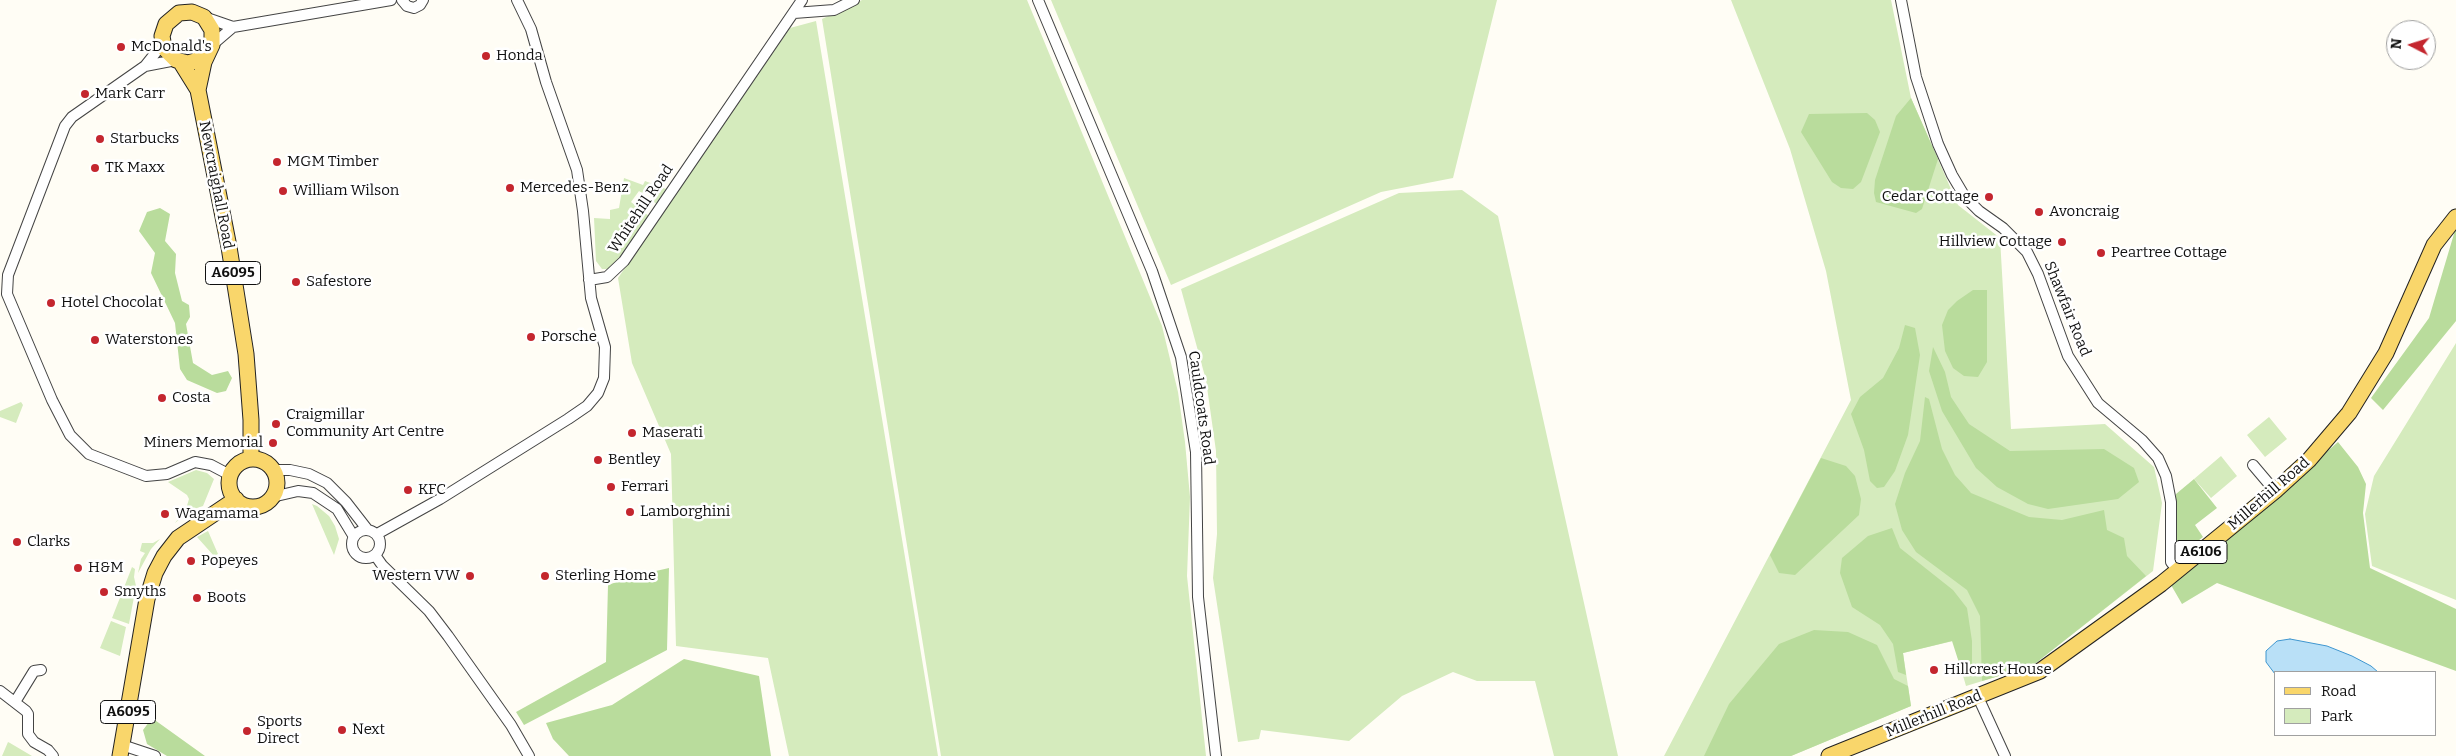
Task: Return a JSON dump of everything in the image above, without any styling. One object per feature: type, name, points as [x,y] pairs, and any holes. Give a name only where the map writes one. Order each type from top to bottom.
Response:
[{"type":"main road","points":[[162,39],[166,24],[173,16],[177,0]]},
{"type":"main road","name":"Newcraighall Road","points":[[189,0],[212,30],[210,49],[198,90]]},
{"type":"main road","points":[[173,16],[185,12],[201,15]]},
{"type":"main road","name":"Newcraighall Road","points":[[162,39],[164,48],[178,61],[198,90],[246,354],[251,420],[251,459]]},
{"type":"main road","points":[[178,61],[196,62],[210,49]]},
{"type":"main road","name":"Millerhill Road","points":[[1829,756],[2040,671],[2178,571],[2275,491],[2309,460],[2349,412],[2386,353],[2434,245],[2456,218]]},
{"type":"main road","points":[[251,459],[264,461],[274,470],[277,485],[272,497],[257,506],[248,506],[236,500],[229,485],[230,475],[236,465],[251,459]]},
{"type":"main road","name":"A6095","points":[[121,751],[147,599],[157,567],[168,550],[182,535],[236,500]]},
{"type":"street","points":[[201,15],[232,27],[391,0]]},
{"type":"street","points":[[402,0],[407,6],[414,8],[420,5],[423,0]]},
{"type":"street","points":[[377,534],[440,499],[537,439],[586,406],[598,393],[604,378],[605,347],[591,298],[584,212],[577,170],[546,82],[531,29],[516,0]]},
{"type":"street","name":"Whitehill Road","points":[[589,280],[607,277],[624,261],[802,0]]},
{"type":"street","points":[[794,12],[834,10],[854,0]]},
{"type":"street","name":"Cauldcoats Road","points":[[1038,0],[1152,271],[1181,357],[1196,452],[1198,597],[1216,756]]},
{"type":"street","name":"Shawfair Road","points":[[1901,0],[1916,77],[1938,144],[1952,175],[1965,197],[1979,211],[2003,228],[2027,252],[2038,274],[2068,356],[2098,403],[2142,440],[2158,458],[2166,476],[2171,502],[2171,562],[2178,571]]},
{"type":"street","points":[[210,49],[232,27]]},
{"type":"street","points":[[162,39],[157,51],[145,66],[78,113],[65,126],[8,275],[7,294],[52,400],[70,435],[89,454],[146,476],[166,474],[195,462],[211,465],[230,475]]},
{"type":"street","points":[[145,66],[178,61]]},
{"type":"street","points":[[2253,465],[2275,491]]},
{"type":"street","points":[[274,470],[290,470],[309,474],[327,482],[346,502],[367,529],[377,534]]},
{"type":"street","points":[[272,497],[298,491],[313,493],[337,509],[354,536]]},
{"type":"street","points":[[367,529],[360,531],[354,536],[352,544],[357,555],[364,558],[375,555],[380,547],[377,534]]},
{"type":"street","points":[[375,555],[382,565],[429,611],[511,724],[529,756]]},
{"type":"street","points":[[15,702],[34,671],[41,670]]},
{"type":"street","points":[[0,691],[28,714],[28,734],[53,756]]},
{"type":"street","points":[[1978,696],[2005,756]]},
{"type":"street","points":[[121,751],[155,756]]},
{"type":"green space","points":[[862,0],[1027,0],[1162,326],[1178,392],[1190,497],[1187,576],[1206,756],[941,756],[822,19]]},
{"type":"green space","points":[[1051,0],[1497,0],[1453,178],[1381,192],[1171,285]]},
{"type":"green space","points":[[1731,0],[1891,0],[1911,98],[1958,205],[2000,238],[2011,429],[2105,424],[2154,467],[2162,503],[2153,571],[2032,666],[1966,686],[1953,641],[1903,653],[1911,706],[1791,756],[1664,756],[1851,400],[1826,271],[1790,149]]},
{"type":"green space","points":[[816,21],[938,756],[789,756],[768,658],[676,646],[671,454],[632,363],[618,278],[790,28]]},
{"type":"green space","points":[[1911,98],[1938,159],[1922,209],[1916,213],[1876,202],[1874,193],[1875,180],[1896,116]]},
{"type":"green space","points":[[1867,113],[1875,120],[1880,132],[1861,182],[1853,189],[1841,188],[1832,182],[1801,132],[1809,114]]},
{"type":"green space","points":[[624,178],[643,185],[645,181],[666,189],[657,204],[651,200],[656,192],[648,186],[642,193],[639,191],[631,202],[649,216],[620,260],[611,269],[602,269],[596,261],[594,218],[610,219],[610,210],[619,208]]},
{"type":"green space","points":[[1462,190],[1498,216],[1618,756],[1554,756],[1535,681],[1477,681],[1453,672],[1402,696],[1349,741],[1261,730],[1259,739],[1238,742],[1213,578],[1217,534],[1216,451],[1206,380],[1181,289],[1399,193]]},
{"type":"green space","points":[[160,208],[170,214],[165,241],[176,254],[175,273],[182,301],[189,305],[190,317],[186,324],[193,363],[212,375],[228,371],[232,378],[226,391],[217,393],[187,380],[180,369],[175,323],[151,273],[155,253],[139,231],[147,212]]},
{"type":"green space","points":[[2456,227],[2456,321],[2383,410],[2371,398],[2429,318]]},
{"type":"green space","points":[[1973,290],[1987,290],[1987,362],[1978,377],[1964,376],[1953,368],[1945,351],[1942,325],[1948,310]]},
{"type":"green space","points":[[1905,325],[1915,328],[1920,355],[1908,435],[1895,471],[1884,487],[1877,488],[1870,481],[1864,450],[1851,414],[1860,397],[1883,378],[1899,348]]},
{"type":"green space","points":[[2456,343],[2456,600],[2372,566],[2365,514],[2374,476]]},
{"type":"green space","points":[[1933,347],[1945,372],[1951,397],[1969,424],[2010,451],[2104,449],[2134,468],[2139,482],[2118,499],[2048,509],[2028,504],[1997,487],[1976,468],[1942,411],[1929,371]]},
{"type":"green space","points":[[1925,397],[1929,399],[1942,449],[1955,475],[1971,493],[2029,517],[2062,520],[2104,510],[2107,530],[2124,538],[2127,556],[2146,576],[2032,666],[1982,681],[1980,616],[1967,590],[1916,552],[1902,530],[1895,504],[1905,473],[1920,441]]},
{"type":"green space","points":[[21,402],[23,405],[16,423],[0,417],[0,411]]},
{"type":"green space","points":[[2269,417],[2287,439],[2265,457],[2247,435]]},
{"type":"green space","points":[[2338,442],[2358,467],[2366,484],[2363,513],[2370,568],[2456,609],[2456,671],[2217,583],[2182,604],[2171,585]]},
{"type":"green space","points":[[2221,456],[2237,476],[2211,498],[2194,479]]},
{"type":"green space","points":[[1821,458],[1846,466],[1855,476],[1861,499],[1859,515],[1795,575],[1779,573],[1770,555]]},
{"type":"green space","points":[[196,470],[207,473],[214,479],[203,506],[191,510],[175,523],[186,509],[189,499],[187,495],[168,482]]},
{"type":"green space","points":[[2194,479],[2217,508],[2195,525],[2203,537],[2184,552],[2176,547],[2176,494]]},
{"type":"green space","points":[[312,504],[329,516],[335,526],[339,539],[334,555]]},
{"type":"green space","points":[[1892,528],[1900,548],[1953,590],[1967,608],[1972,641],[1972,670],[1961,669],[1952,641],[1903,653],[1906,675],[1898,672],[1893,644],[1880,625],[1852,607],[1840,573],[1842,558],[1868,536]]},
{"type":"green space","points":[[208,531],[218,554],[214,556],[197,537]]},
{"type":"green space","points":[[160,539],[151,549],[138,573],[141,559],[145,553],[140,551],[142,543],[153,543]]},
{"type":"green space","points":[[132,567],[135,569],[136,586],[129,624],[112,618]]},
{"type":"green space","points":[[669,568],[667,650],[524,725],[516,712],[606,662],[608,585],[634,576]]},
{"type":"green space","points":[[111,621],[126,627],[120,656],[100,648]]},
{"type":"green space","points":[[1814,630],[1848,632],[1877,645],[1894,679],[1908,686],[1911,706],[1791,756],[1704,756],[1729,704],[1779,644]]},
{"type":"green space","points":[[684,659],[759,676],[771,756],[569,756],[553,739],[546,723],[612,705]]},
{"type":"green space","points":[[152,718],[205,756],[167,756],[147,744],[143,730]]},
{"type":"green space","points":[[8,742],[10,743],[32,756],[2,756]]},
{"type":"water","points":[[2290,639],[2327,646],[2352,656],[2377,671],[2274,671],[2274,673],[2266,662],[2266,651],[2277,641]]},
{"type":"place","name":"McDonald's","points":[[121,47]]},
{"type":"place","name":"Honda","points":[[486,56]]},
{"type":"place","name":"Mark Carr","points":[[85,94]]},
{"type":"place","name":"Starbucks","points":[[100,139]]},
{"type":"place","name":"MGM Timber","points":[[277,162]]},
{"type":"place","name":"TK Maxx","points":[[95,168]]},
{"type":"place","name":"Mercedes-Benz","points":[[510,188]]},
{"type":"place","name":"William Wilson","points":[[283,191]]},
{"type":"place","name":"Cedar Cottage","points":[[1989,197]]},
{"type":"place","name":"Avoncraig","points":[[2039,212]]},
{"type":"place","name":"Hillview Cottage","points":[[2062,242]]},
{"type":"place","name":"Peartree Cottage","points":[[2101,253]]},
{"type":"place","name":"Safestore","points":[[296,282]]},
{"type":"place","name":"Hotel Chocolat","points":[[51,303]]},
{"type":"place","name":"Porsche","points":[[531,337]]},
{"type":"place","name":"Waterstones","points":[[95,340]]},
{"type":"place","name":"Costa","points":[[162,398]]},
{"type":"place","name":"Craigmillar Community Art Centre","points":[[276,424]]},
{"type":"place","name":"Maserati","points":[[632,433]]},
{"type":"place","name":"Miners Memorial","points":[[273,443]]},
{"type":"place","name":"Bentley","points":[[598,460]]},
{"type":"place","name":"Ferrari","points":[[611,487]]},
{"type":"place","name":"KFC","points":[[408,490]]},
{"type":"place","name":"Lamborghini","points":[[630,512]]},
{"type":"place","name":"Wagamama","points":[[165,514]]},
{"type":"place","name":"Clarks","points":[[17,542]]},
{"type":"place","name":"Popeyes","points":[[191,561]]},
{"type":"place","name":"H&M","points":[[78,568]]},
{"type":"place","name":"Western VW","points":[[470,576]]},
{"type":"place","name":"Sterling Home","points":[[545,576]]},
{"type":"place","name":"Smyths","points":[[104,592]]},
{"type":"place","name":"Boots","points":[[197,598]]},
{"type":"place","name":"Hillcrest House","points":[[1934,670]]},
{"type":"place","name":"Next","points":[[342,730]]},
{"type":"place","name":"Sports Direct","points":[[247,731]]}]
